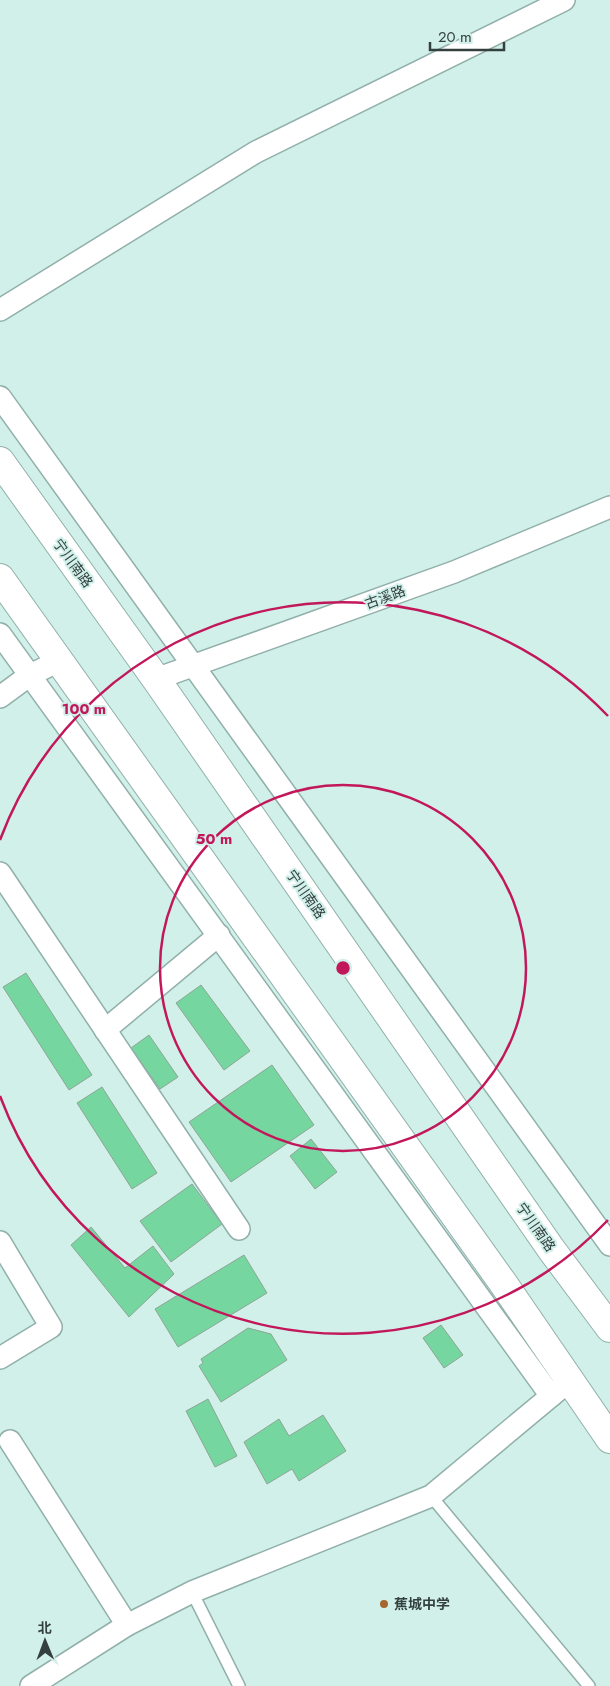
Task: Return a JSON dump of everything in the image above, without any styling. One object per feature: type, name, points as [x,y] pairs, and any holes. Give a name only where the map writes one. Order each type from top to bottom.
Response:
[{"type":"main road","name":"宁川南路","points":[[0,461],[156,679],[552,1249],[610,1328]]},
{"type":"main road","points":[[0,578],[497,1275],[561,1388],[610,1439]]},
{"type":"street","points":[[0,310],[256,152],[564,0]]},
{"type":"street","points":[[0,397],[610,1245]]},
{"type":"street","name":"古溪路","points":[[156,679],[454,572],[610,508]]},
{"type":"street","points":[[0,634],[219,935],[561,1388],[431,1496],[192,1592],[127,1625],[31,1686]]},
{"type":"street","points":[[0,697],[30,675],[59,661]]},
{"type":"street","points":[[0,873],[238,1230]]},
{"type":"street","points":[[105,1030],[219,935]]},
{"type":"street","points":[[0,1242],[51,1327],[0,1358]]},
{"type":"street","points":[[10,1442],[127,1625]]},
{"type":"lane","points":[[431,1496],[589,1686]]},
{"type":"lane","points":[[192,1592],[239,1686]]},
{"type":"building","points":[[26,973],[92,1075],[69,1090],[3,987]]},
{"type":"building","points":[[201,985],[250,1051],[224,1070],[176,1003]]},
{"type":"building","points":[[149,1035],[178,1077],[160,1089],[131,1048]]},
{"type":"building","points":[[272,1065],[314,1125],[231,1182],[189,1122]]},
{"type":"building","points":[[102,1087],[157,1173],[132,1189],[77,1103]]},
{"type":"building","points":[[311,1139],[337,1172],[315,1189],[290,1156]]},
{"type":"building","points":[[192,1184],[222,1224],[171,1262],[140,1221]]},
{"type":"building","points":[[91,1227],[125,1268],[153,1246],[174,1274],[129,1317],[71,1245]]},
{"type":"building","points":[[244,1255],[267,1293],[178,1347],[155,1309]]},
{"type":"building","points":[[441,1325],[463,1355],[444,1368],[423,1338]]},
{"type":"building","points":[[248,1328],[271,1334],[287,1360],[221,1402],[199,1366],[203,1363],[201,1359]]},
{"type":"building","points":[[208,1399],[237,1456],[215,1467],[186,1411]]},
{"type":"building","points":[[323,1415],[346,1451],[299,1481],[292,1469],[267,1484],[244,1442],[279,1419],[289,1436]]},
{"type":"place","name":"蕉城中学","points":[[384,1604]]}]
